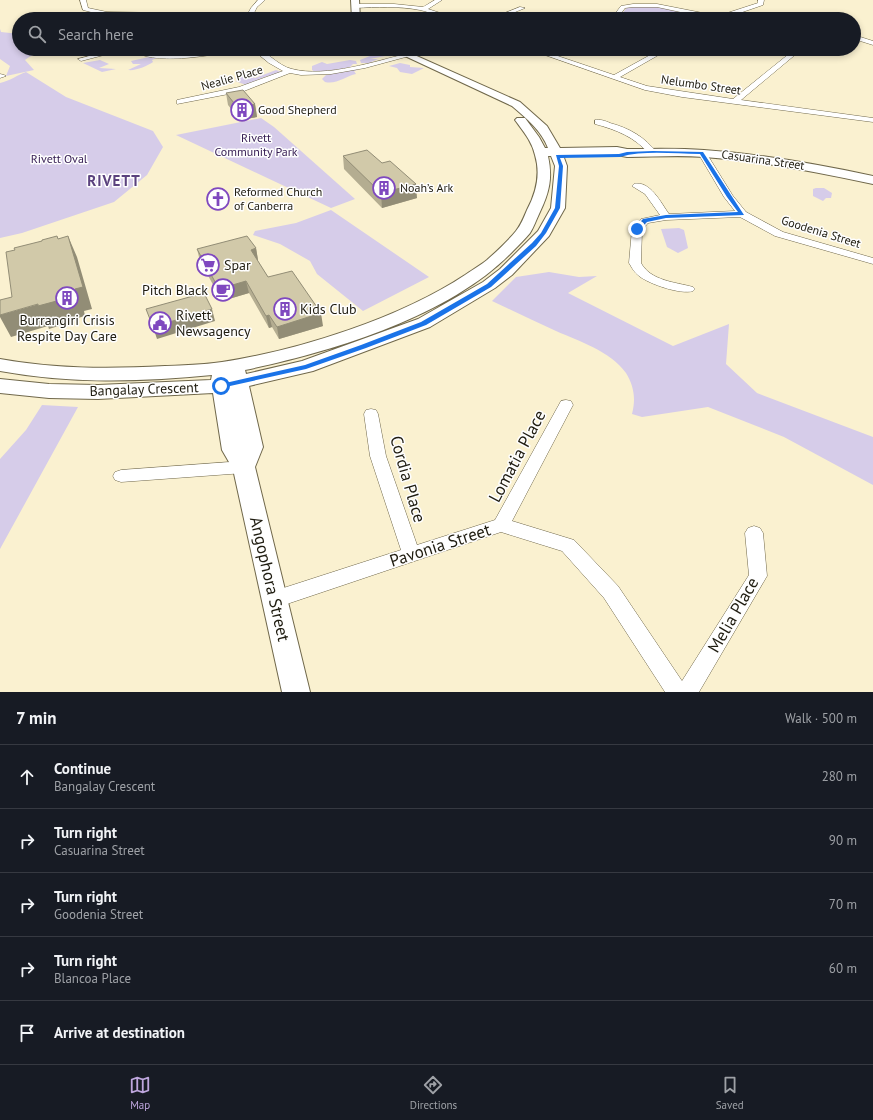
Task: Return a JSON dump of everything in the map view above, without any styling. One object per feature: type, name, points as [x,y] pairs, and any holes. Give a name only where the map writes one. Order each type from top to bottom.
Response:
[{"type":"street","points":[[83,0],[85,9],[98,12]]},
{"type":"street","points":[[252,12],[258,2],[262,0]]},
{"type":"street","points":[[425,8],[439,0]]},
{"type":"street","points":[[738,12],[761,4],[761,0]]},
{"type":"street","points":[[355,3],[403,5],[425,8],[436,12]]},
{"type":"street","points":[[619,12],[628,4],[646,3],[686,12]]},
{"type":"street","points":[[511,12],[522,8]]},
{"type":"street","points":[[861,39],[873,43]]},
{"type":"street","points":[[81,59],[94,56]]},
{"type":"street","points":[[158,56],[190,56]]},
{"type":"street","points":[[264,56],[278,66],[289,71],[310,74],[325,73],[405,56]]},
{"type":"street","name":"Bangalay Crescent","points":[[0,386],[49,391],[98,392],[306,366],[424,323],[481,281],[506,272],[544,233],[558,208],[561,166],[556,154],[543,128],[516,104],[412,56]]},
{"type":"street","name":"Nelumbo Street","points":[[551,56],[646,88],[682,95],[873,120]]},
{"type":"street","points":[[614,78],[653,56]]},
{"type":"street","points":[[736,101],[791,56]]},
{"type":"street","name":"Nealie Place","points":[[180,102],[241,89],[289,71]]},
{"type":"street","name":"Bangalay Crescent","points":[[481,281],[490,265],[510,248],[527,228],[537,211],[545,181],[545,166],[538,144],[528,128],[520,118],[485,90]]},
{"type":"street","points":[[598,122],[618,127],[634,134],[646,143],[653,152]]},
{"type":"street","name":"Casuarina Street","points":[[541,154],[620,156],[653,152],[702,153],[754,158],[808,166],[873,180]]},
{"type":"street","name":"Goodenia Street","points":[[702,153],[729,197],[742,214],[779,234],[873,261]]},
{"type":"street","points":[[637,186],[648,192],[666,216]]},
{"type":"street","points":[[690,289],[663,284],[641,272],[635,263],[637,229],[645,220],[666,216],[742,214]]},
{"type":"street","name":"Bangalay Crescent","points":[[0,365],[68,375],[229,375]]},
{"type":"street","name":"Angophora Street","points":[[229,375],[233,450],[244,467],[296,692]]},
{"type":"street","name":"Lomatia Place","points":[[501,525],[566,405]]},
{"type":"street","name":"Cordia Place","points":[[372,414],[378,456],[411,554]]},
{"type":"street","points":[[121,476],[244,467]]},
{"type":"street","name":"Pavonia Street","points":[[275,599],[501,525],[568,545],[611,592],[677,692]]},
{"type":"street","name":"Melia Place","points":[[687,692],[758,576],[754,533]]},
{"type":"green space","points":[[643,4],[652,5],[682,12],[623,12],[628,6]]},
{"type":"green space","points":[[0,29],[1,32],[12,33],[12,56],[32,56],[25,60],[34,70],[6,76],[10,66],[0,59]]},
{"type":"green space","points":[[370,56],[385,56],[370,59],[378,59],[369,63],[361,63],[360,60]]},
{"type":"green space","points":[[149,57],[157,58],[152,60],[153,62],[145,67],[128,70],[141,64],[133,64],[131,61]]},
{"type":"green space","points":[[100,60],[109,64],[99,68],[116,69],[102,72],[83,63]]},
{"type":"green space","points":[[350,60],[356,61],[357,64],[353,64],[350,67],[332,70],[315,72],[312,70],[312,66],[322,62],[327,64]]},
{"type":"green space","points":[[400,63],[410,65],[410,67],[424,68],[412,74],[400,72],[397,68],[389,66]]},
{"type":"green space","points":[[353,69],[358,70],[354,71],[356,74],[337,81],[329,83],[322,79],[326,75]]},
{"type":"green space","points":[[276,70],[282,72],[246,85],[235,81],[239,80],[235,78],[238,77],[247,76],[255,78]]},
{"type":"green space","name":"Rivett Oval","points":[[26,72],[66,97],[153,131],[163,147],[147,175],[114,202],[22,233],[0,238],[0,83]]},
{"type":"green space","name":"Rivett Community Park","points":[[261,118],[274,127],[355,199],[331,208],[176,135]]},
{"type":"green space","points":[[824,188],[832,193],[831,198],[826,198],[823,201],[813,196],[813,189]]},
{"type":"green space","points":[[331,210],[429,277],[363,311],[317,274],[310,261],[280,244],[253,235],[255,231],[296,223]]},
{"type":"green space","points":[[679,228],[684,230],[688,248],[678,253],[667,247],[661,229]]},
{"type":"green space","points":[[549,272],[579,277],[597,276],[568,293],[673,346],[729,324],[726,364],[757,393],[873,437],[873,485],[784,437],[708,407],[642,417],[632,414],[634,393],[631,383],[626,373],[612,359],[584,343],[492,301],[516,277]]},
{"type":"green space","points":[[42,405],[78,407],[0,549],[0,459],[26,430]]},
{"type":"building","points":[[243,90],[255,104],[238,108],[226,93]]},
{"type":"building","points":[[367,150],[382,163],[390,161],[416,184],[381,193],[343,156]]},
{"type":"building","points":[[57,236],[58,239],[68,236],[83,287],[75,289],[76,294],[64,297],[64,299],[38,306],[38,304],[0,315],[0,300],[12,297],[6,252],[15,250],[14,248]]},
{"type":"building","points":[[247,236],[256,248],[251,250],[268,277],[292,271],[321,313],[277,327],[269,315],[266,316],[246,281],[219,289],[197,249]]},
{"type":"building","points":[[204,293],[212,309],[153,327],[146,309]]},
{"type":"place","name":"Good Shepherd","points":[[242,110]]},
{"type":"place","name":"Noah’s Ark","points":[[384,188]]},
{"type":"place","name":"Reformed Church of Canberra","points":[[218,199]]},
{"type":"place","name":"Spar","points":[[208,265]]},
{"type":"place","name":"Pitch Black","points":[[223,290]]},
{"type":"place","name":"Burrangiri Crisis Respite Day Care","points":[[67,298]]},
{"type":"place","name":"Kids Club","points":[[285,309]]},
{"type":"place","name":"Rivett Newsagency","points":[[160,323]]},
{"type":"district","name":"RIVETT","points":[[114,181]]},
{"type":"route","points":[[221,386],[306,366],[364,346],[424,323],[489,285],[506,272],[544,233],[558,208],[561,166],[557,156],[620,156],[653,152],[702,153],[729,197],[742,214],[666,216],[645,220],[637,229]]}]
